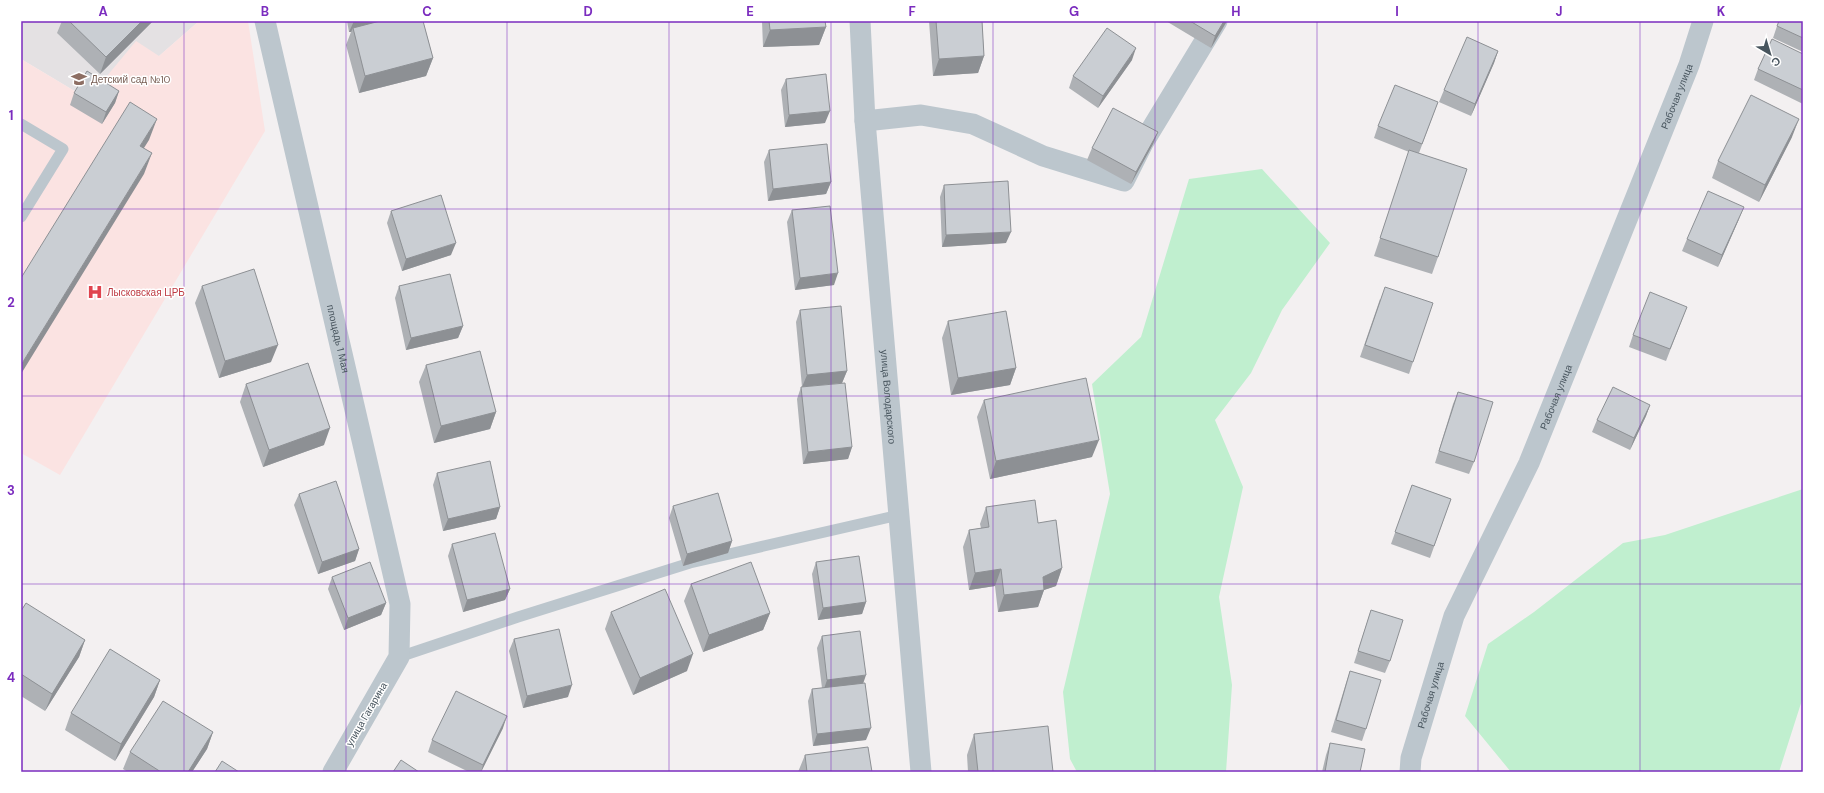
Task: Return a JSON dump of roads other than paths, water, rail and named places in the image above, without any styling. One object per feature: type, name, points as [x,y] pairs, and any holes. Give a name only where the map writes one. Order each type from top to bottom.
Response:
[{"type":"street","name":"площадь 1 Мая","points":[[265,21],[400,604],[399,657]]},
{"type":"street","name":"улица Володарского","points":[[860,21],[865,121],[921,772]]},
{"type":"street","points":[[865,121],[921,115],[973,124],[1043,156],[1124,181],[1143,142],[1218,21]]},
{"type":"street","name":"Рабочая улица","points":[[1410,772],[1411,758],[1454,616],[1529,463],[1689,65],[1703,21]]},
{"type":"street","name":"улица Гагарина","points":[[333,772],[399,657]]},
{"type":"lane","points":[[21,124],[63,150],[21,217]]},
{"type":"lane","points":[[399,657],[518,617],[690,563],[899,515]]},
{"type":"place","name":"Детский сад №10","points":[[79,79]]},
{"type":"place","name":"Лысковская ЦРБ","points":[[95,292]]}]
